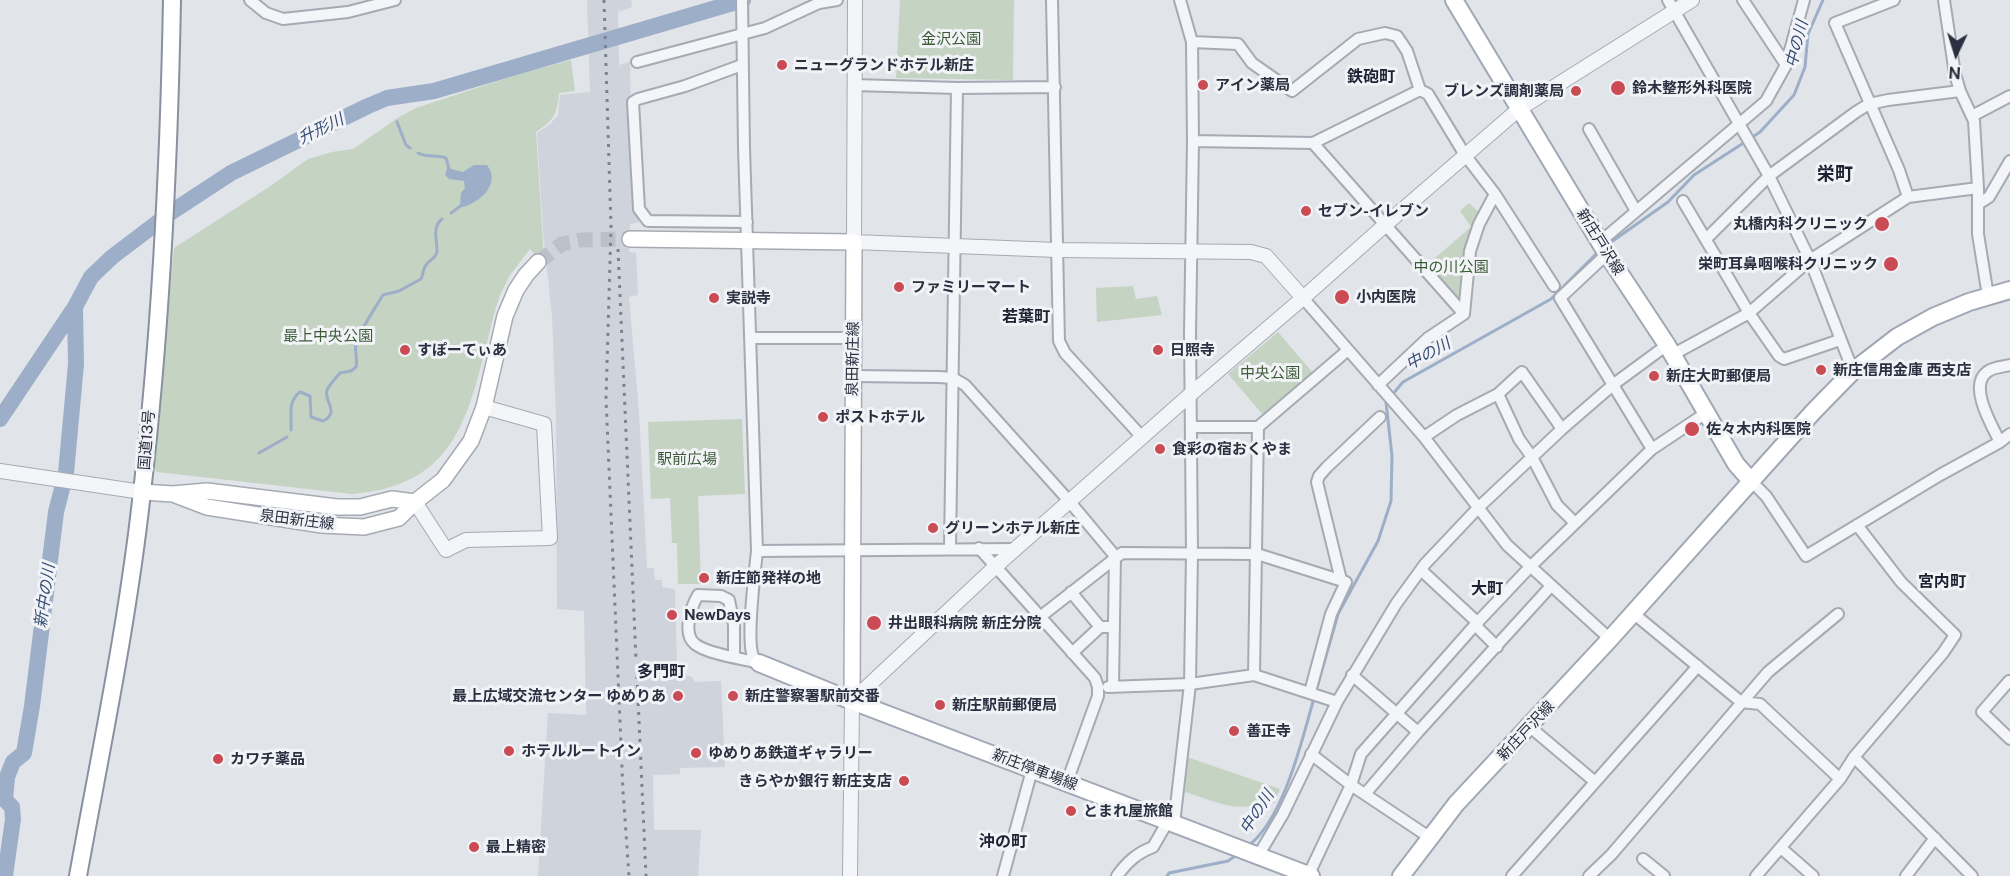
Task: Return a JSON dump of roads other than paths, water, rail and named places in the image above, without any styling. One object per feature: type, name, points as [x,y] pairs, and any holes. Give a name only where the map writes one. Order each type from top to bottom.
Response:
[{"type":"main road","name":"国道13号","points":[[78,876],[126,612],[142,492],[164,254],[172,0]]},
{"type":"main road","name":"新庄戸沢線","points":[[1454,0],[1604,248],[1669,350],[1736,464],[1751,481]]},
{"type":"main road","points":[[630,239],[854,242]]},
{"type":"main road","name":"泉田新庄線","points":[[852,701],[854,242]]},
{"type":"main road","name":"泉田新庄線","points":[[142,492],[173,494],[207,507],[322,525],[364,527],[399,518],[415,502],[444,480],[471,441],[484,407],[505,316],[516,290],[538,262]]},
{"type":"main road","name":"新庄戸沢線","points":[[1401,876],[1456,804],[1530,727],[1853,371],[1880,349],[1916,326],[1952,309],[2010,290]]},
{"type":"main road","name":"新庄停車場線","points":[[759,663],[852,701],[1309,876]]},
{"type":"street","points":[[250,0],[266,13],[283,19],[348,12],[395,0]]},
{"type":"street","points":[[742,0],[757,551],[751,644],[753,656],[759,663]]},
{"type":"street","points":[[637,62],[742,31],[765,28],[819,3],[837,0]]},
{"type":"street","points":[[855,0],[854,242],[1057,250],[1251,252],[1266,256],[1424,437],[1507,545],[1529,568],[1610,639]]},
{"type":"street","points":[[1052,0],[1059,341],[1065,353],[1142,437]]},
{"type":"street","points":[[1117,876],[1125,864],[1141,851],[1154,847],[1171,822],[1190,684],[1192,42],[1180,0]]},
{"type":"street","points":[[850,876],[852,701],[996,566],[1519,109],[1672,5],[1692,0]]},
{"type":"street","points":[[1743,0],[1786,65]]},
{"type":"street","points":[[1652,449],[1560,298],[1636,211],[1742,126],[1766,101],[1786,65],[1804,0]]},
{"type":"street","points":[[1894,0],[1835,23],[1899,170],[1908,196]]},
{"type":"street","points":[[1944,0],[1955,74],[1974,121],[1978,234],[1988,296]]},
{"type":"street","points":[[1672,5],[1769,177],[1810,260],[1853,371]]},
{"type":"street","points":[[1192,42],[1238,44],[1252,63],[1292,91],[1358,39],[1385,33],[1397,36],[1407,51],[1420,90],[1428,94],[1465,155],[1495,194],[1554,286]]},
{"type":"street","points":[[742,65],[633,102],[639,209],[643,217],[648,221],[747,222]]},
{"type":"street","points":[[854,85],[957,88],[1055,87]]},
{"type":"street","points":[[950,548],[957,88]]},
{"type":"street","points":[[1193,141],[1313,143],[1420,90]]},
{"type":"street","points":[[1706,239],[1769,177],[1869,104],[1960,91]]},
{"type":"street","points":[[1972,116],[2010,96]]},
{"type":"street","points":[[1589,129],[1636,211]]},
{"type":"street","points":[[1313,143],[1464,314]]},
{"type":"street","points":[[1978,204],[1989,197],[2010,161]]},
{"type":"street","points":[[1247,852],[1283,814],[1352,675],[1396,604],[1421,570],[1478,508],[1562,429],[1614,384],[1669,350],[1749,312],[1810,260],[1908,196],[1978,188]]},
{"type":"street","points":[[1464,314],[1470,251],[1479,225],[1495,194]]},
{"type":"street","points":[[1683,201],[1749,312],[1779,356],[1784,359],[1840,340]]},
{"type":"street","points":[[1382,389],[1428,338],[1464,314]]},
{"type":"street","points":[[750,338],[853,338]]},
{"type":"street","points":[[1192,427],[1258,427],[1348,350]]},
{"type":"street","points":[[1751,481],[1766,496],[1806,556],[2007,438],[1984,411],[1980,383],[1982,376],[1989,370],[2010,365]]},
{"type":"street","points":[[1424,437],[1457,415],[1498,394],[1522,372],[1562,429]]},
{"type":"street","points":[[852,376],[953,378],[975,395],[1070,502],[1115,556],[1113,686]]},
{"type":"street","points":[[1498,394],[1557,505],[1575,523]]},
{"type":"street","points":[[415,502],[446,550],[466,540],[550,538],[544,424],[484,407]]},
{"type":"street","points":[[1309,876],[1351,785],[1360,754],[1529,568],[1652,449],[1706,413]]},
{"type":"street","points":[[1341,580],[1317,482],[1326,467],[1380,417]]},
{"type":"street","points":[[1254,675],[1258,427]]},
{"type":"street","points":[[0,471],[142,492]]},
{"type":"street","points":[[1756,876],[1840,779],[1854,757],[1943,653],[1955,635],[1901,582],[1857,525]]},
{"type":"street","points":[[979,549],[1095,678],[1098,696],[1067,782]]},
{"type":"street","points":[[757,551],[1016,549]]},
{"type":"street","points":[[1040,617],[1115,556],[1122,553],[1257,554],[1346,582],[1331,614],[1314,693]]},
{"type":"street","points":[[1421,570],[1497,647]]},
{"type":"street","points":[[1365,794],[1418,732],[1551,586]]},
{"type":"street","points":[[1071,592],[1100,627]]},
{"type":"street","points":[[734,657],[734,625],[729,600],[721,596],[698,595],[690,615],[689,629],[695,644],[734,657],[759,663]]},
{"type":"street","points":[[1633,613],[1741,702],[1761,704],[1840,779]]},
{"type":"street","points":[[1589,876],[1611,855],[1768,672],[1838,614]]},
{"type":"street","points":[[1072,653],[1100,627],[1114,627]]},
{"type":"street","points":[[1512,876],[1698,666]]},
{"type":"street","points":[[1098,687],[1190,684],[1254,675],[1337,702]]},
{"type":"street","points":[[1352,675],[1418,732]]},
{"type":"street","points":[[2009,681],[1982,712],[2010,739]]},
{"type":"street","points":[[1530,727],[1594,781]]},
{"type":"street","points":[[1311,754],[1351,785],[1429,837]]},
{"type":"street","points":[[1854,757],[1972,876]]},
{"type":"street","points":[[1003,876],[1032,770]]},
{"type":"street","points":[[1906,876],[1935,838]]},
{"type":"street","points":[[1781,848],[1813,876]]},
{"type":"street","points":[[1643,859],[1664,876]]},
{"type":"water","points":[[474,165],[487,165],[492,178],[487,191],[482,196],[463,207],[460,205],[461,193],[465,188],[464,181],[449,179],[445,175],[447,168],[463,172]]},
{"type":"waterway","name":"升形川","points":[[0,419],[75,307],[91,277],[112,257],[170,213],[231,173],[387,98],[434,91],[743,0]]},
{"type":"waterway","name":"中の川","points":[[1751,138],[1760,132],[1794,95],[1805,67],[1808,34],[1823,0]]},
{"type":"waterway","points":[[397,122],[406,145],[410,148]]},
{"type":"waterway","name":"中の川","points":[[1607,245],[1668,202],[1694,175],[1745,142]]},
{"type":"waterway","points":[[418,153],[446,158],[449,169]]},
{"type":"waterway","points":[[451,213],[462,205]]},
{"type":"waterway","points":[[291,430],[292,404],[300,392],[310,396],[311,417],[323,421],[331,414],[326,394],[328,388],[340,373],[351,371],[356,367],[356,343],[383,295],[399,291],[421,279],[427,263],[437,253],[436,229],[442,219]]},
{"type":"waterway","name":"中の川","points":[[1316,691],[1338,614],[1378,541],[1391,501],[1392,456],[1386,402],[1403,382],[1551,299],[1599,251]]},
{"type":"waterway","name":"新中の川","points":[[5,876],[13,819],[12,807],[5,800],[7,777],[13,762],[24,753],[56,512],[66,473],[76,364],[75,307]]},
{"type":"waterway","points":[[259,453],[287,437]]},
{"type":"waterway","name":"中の川","points":[[1248,846],[1261,834],[1282,798],[1314,698]]},
{"type":"waterway","name":"中の川","points":[[1167,876],[1169,873],[1228,861],[1238,854]]},
{"type":"tunnel","points":[[538,262],[562,244],[581,240],[630,239]]},
{"type":"railway","points":[[604,0],[611,227],[606,399],[623,791],[629,876]]},
{"type":"railway","points":[[618,249],[636,660]]},
{"type":"railway","points":[[637,676],[646,876]]},
{"type":"place","name":"ニューグランドホテル新庄","points":[[782,65]]},
{"type":"place","name":"アイン薬局","points":[[1203,85]]},
{"type":"place","name":"鈴木整形外科医院","points":[[1618,88]]},
{"type":"place","name":"ブレンズ調剤薬局","points":[[1576,91]]},
{"type":"place","name":"セブン-イレブン","points":[[1306,211]]},
{"type":"place","name":"丸橋内科クリニック","points":[[1882,224]]},
{"type":"place","name":"栄町耳鼻咽喉科クリニック","points":[[1891,264]]},
{"type":"place","name":"ファミリーマート","points":[[899,287]]},
{"type":"place","name":"小内医院","points":[[1342,297]]},
{"type":"place","name":"実説寺","points":[[714,298]]},
{"type":"place","name":"すぽーてぃあ","points":[[405,350]]},
{"type":"place","name":"日照寺","points":[[1158,350]]},
{"type":"place","name":"新庄信用金庫 西支店","points":[[1821,370]]},
{"type":"place","name":"新庄大町郵便局","points":[[1654,376]]},
{"type":"place","name":"ポストホテル","points":[[823,417]]},
{"type":"place","name":"佐々木内科医院","points":[[1692,429]]},
{"type":"place","name":"食彩の宿おくやま","points":[[1160,449]]},
{"type":"place","name":"グリーンホテル新庄","points":[[933,528]]},
{"type":"place","name":"新庄節発祥の地","points":[[704,578]]},
{"type":"place","name":"NewDays","points":[[672,615]]},
{"type":"place","name":"井出眼科病院 新庄分院","points":[[874,623]]},
{"type":"place","name":"最上広域交流センター ゆめりあ","points":[[678,696]]},
{"type":"place","name":"新庄警察署駅前交番","points":[[733,696]]},
{"type":"place","name":"新庄駅前郵便局","points":[[940,705]]},
{"type":"place","name":"善正寺","points":[[1234,731]]},
{"type":"place","name":"ホテルルートイン","points":[[509,751]]},
{"type":"place","name":"ゆめりあ鉄道ギャラリー","points":[[696,753]]},
{"type":"place","name":"カワチ薬品","points":[[218,759]]},
{"type":"place","name":"きらやか銀行 新庄支店","points":[[904,781]]},
{"type":"place","name":"とまれ屋旅館","points":[[1071,811]]},
{"type":"place","name":"最上精密","points":[[474,847]]},
{"type":"district","name":"鉄砲町","points":[[1371,77]]},
{"type":"district","name":"栄町","points":[[1835,174]]},
{"type":"district","name":"若葉町","points":[[1026,317]]},
{"type":"district","name":"宮内町","points":[[1942,582]]},
{"type":"district","name":"大町","points":[[1487,589]]},
{"type":"district","name":"多門町","points":[[661,672]]},
{"type":"district","name":"沖の町","points":[[1003,842]]},
{"type":"park label","name":"金沢公園","points":[[951,39]]},
{"type":"park label","name":"中の川公園","points":[[1451,267]]},
{"type":"park label","name":"最上中央公園","points":[[328,336]]},
{"type":"park label","name":"中央公園","points":[[1270,373]]},
{"type":"park label","name":"駅前広場","points":[[687,459]]}]
